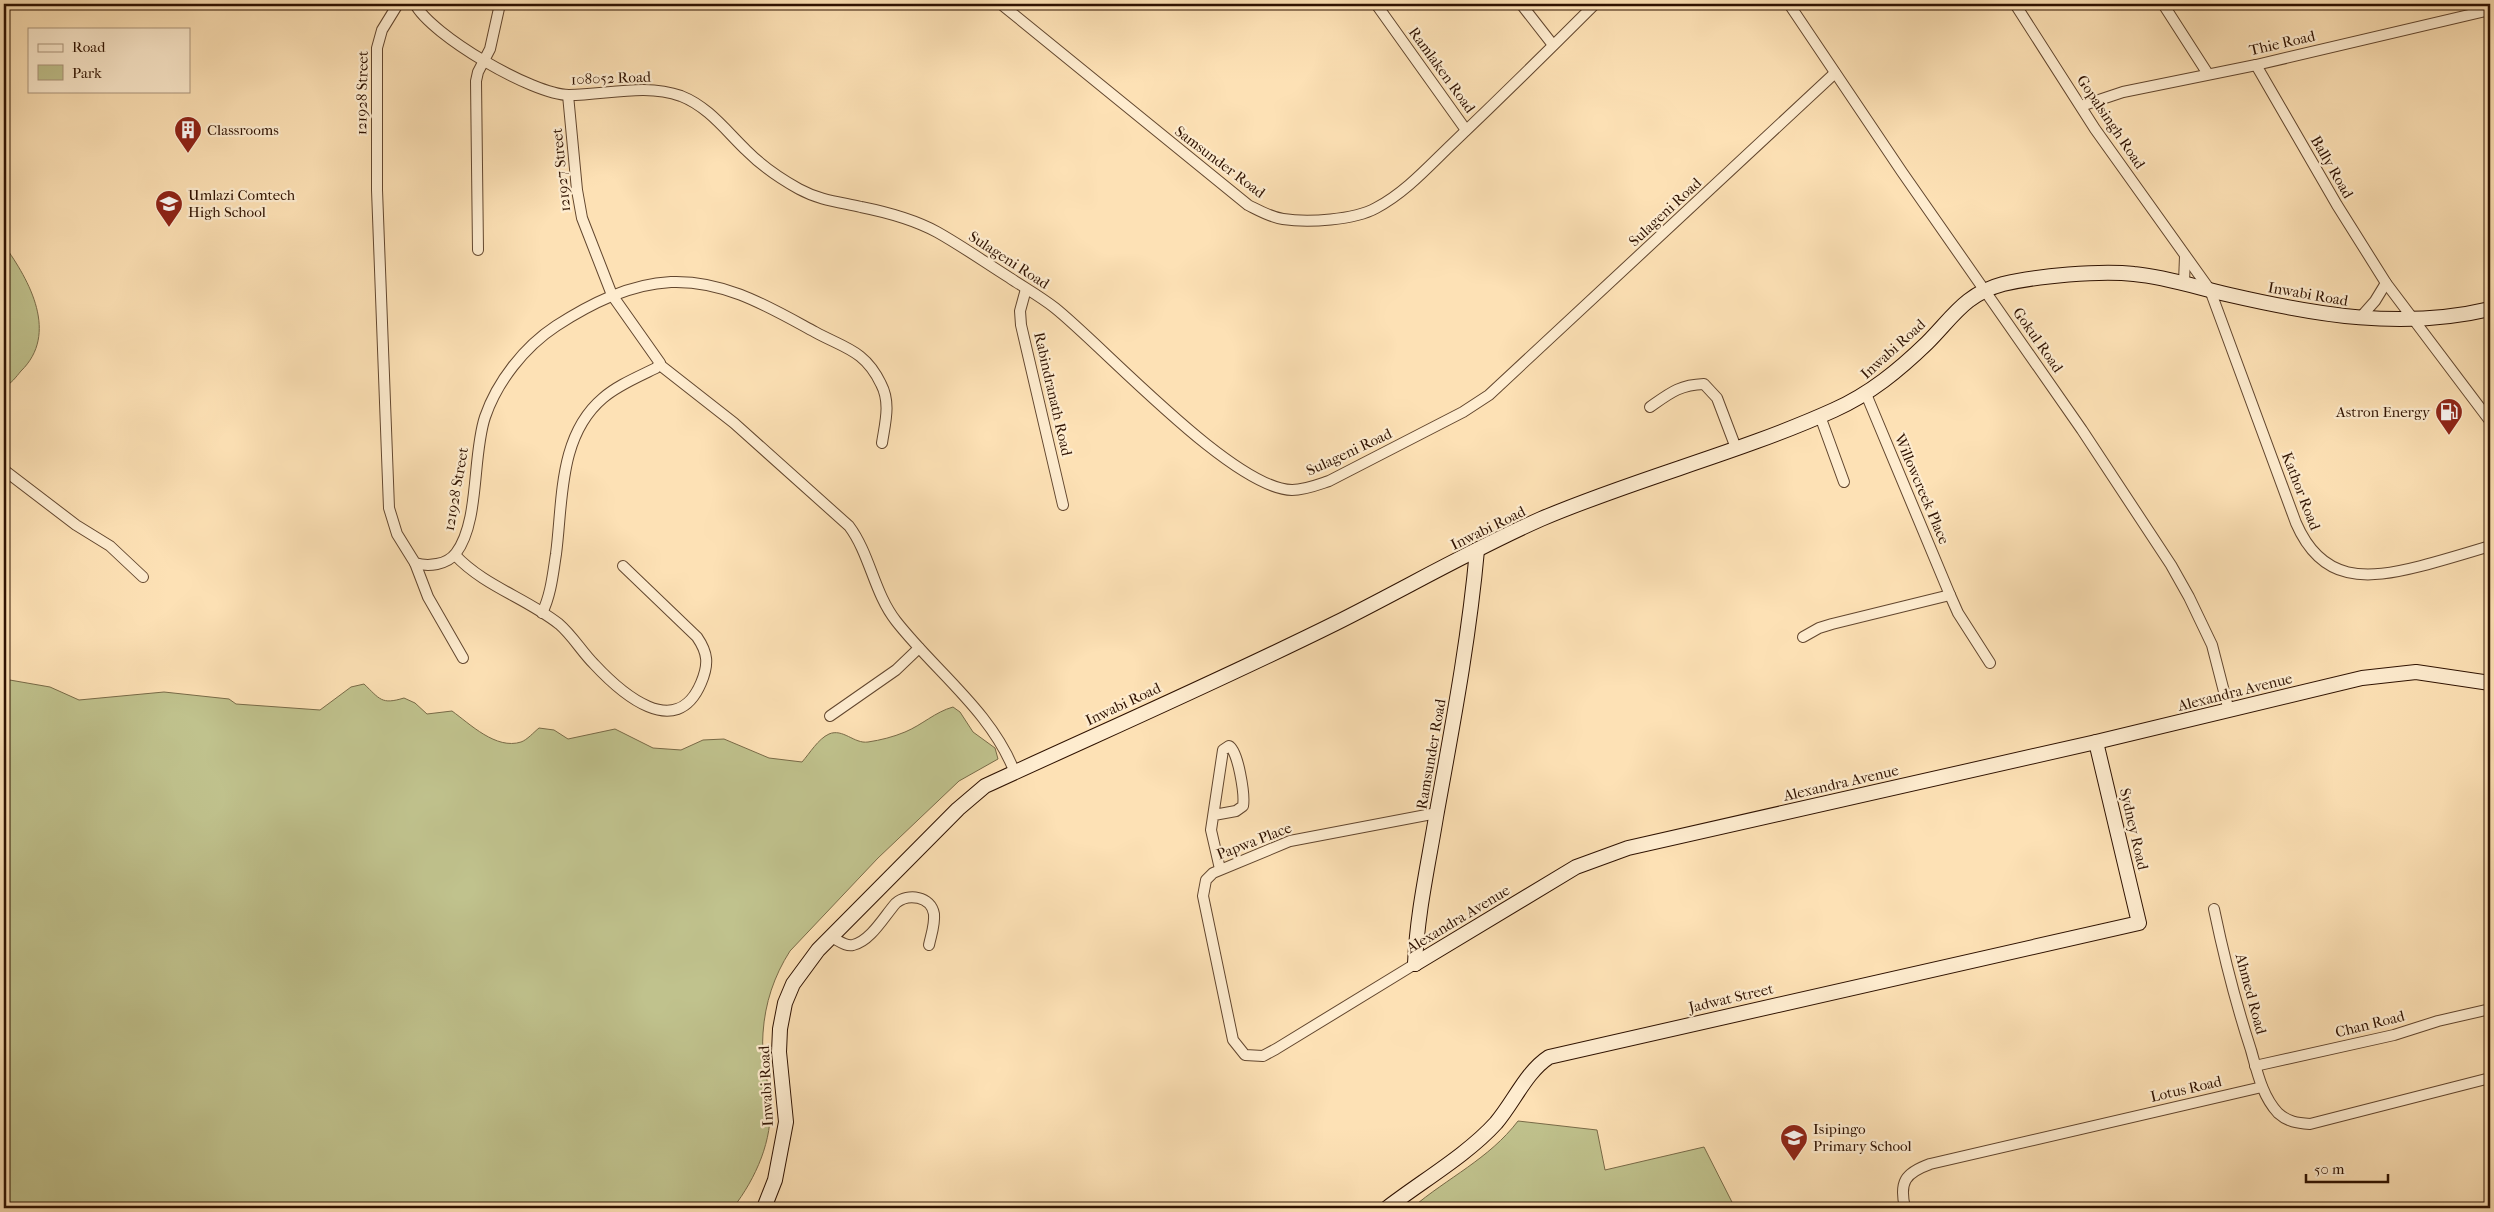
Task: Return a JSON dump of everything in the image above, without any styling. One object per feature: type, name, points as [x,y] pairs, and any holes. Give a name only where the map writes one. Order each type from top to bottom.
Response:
[{"type":"street","name":"121928 Street","points":[[398,4],[382,30],[377,48],[377,190],[389,508],[397,534],[415,563],[428,597],[463,658]]},
{"type":"street","name":"108052 Road","points":[[415,4],[425,19],[485,61],[540,88],[568,95],[648,90],[681,96],[712,114],[757,160],[800,190]]},
{"type":"street","points":[[478,250],[476,81],[478,72],[490,49],[500,4]]},
{"type":"street","name":"Samsunder Road","points":[[1001,4],[1107,88],[1153,130],[1248,205],[1266,215],[1284,219],[1313,221],[1350,216],[1376,208],[1416,178],[1595,4]]},
{"type":"street","name":"Ramlaken Road","points":[[1376,4],[1466,130]]},
{"type":"street","points":[[1522,4],[1554,45]]},
{"type":"street","name":"Gokul Road","points":[[1789,4],[2082,430],[2182,585],[2212,645],[2229,711]]},
{"type":"street","name":"Gopalsingh Road","points":[[2015,4],[2095,129],[2210,290]]},
{"type":"street","points":[[2162,4],[2208,74]]},
{"type":"street","name":"Thie Road","points":[[2081,106],[2123,92],[2256,64],[2490,10]]},
{"type":"street","name":"Bally Road","points":[[2256,64],[2337,206],[2386,283],[2416,320],[2490,421]]},
{"type":"street","name":"Sulageni Road","points":[[800,190],[817,198],[863,207],[935,231],[1055,308],[1159,403],[1240,468],[1263,482],[1290,490],[1308,488],[1329,481],[1376,458],[1463,412],[1488,395],[1835,73]]},
{"type":"street","name":"121927 Street","points":[[568,95],[576,190],[582,218],[612,295],[660,359],[660,366]]},
{"type":"street","points":[[2184,283],[2185,256]]},
{"type":"street","name":"Inwabi Road","points":[[764,1208],[775,1180],[786,1122],[779,1052],[780,1029],[785,1003],[804,967],[831,937],[972,796],[986,786],[1332,625],[1477,550],[1540,520],[1820,416],[1866,394],[1930,340],[1961,305],[1985,290],[2030,280],[2114,272],[2144,275],[2304,311],[2359,319],[2416,320],[2448,318],[2490,309]]},
{"type":"street","name":"121928 Street","points":[[455,555],[469,517],[481,433],[492,399],[512,369],[529,349],[547,333],[576,314],[612,295],[670,282],[727,290],[764,304],[819,334],[850,348],[874,370],[887,399],[882,443]]},
{"type":"street","points":[[2359,319],[2375,301],[2386,283]]},
{"type":"street","name":"Rabindranath Road","points":[[1026,289],[1020,312],[1021,325],[1063,505]]},
{"type":"street","name":"Kathor Road","points":[[2210,290],[2296,523],[2304,540],[2318,557],[2341,571],[2380,575],[2456,557],[2490,546]]},
{"type":"street","points":[[542,613],[547,600],[554,565],[564,476],[572,444],[581,424],[602,398],[616,388],[660,366],[734,423],[849,526],[859,540],[869,568],[895,620],[983,718],[1008,755],[1014,773]]},
{"type":"street","points":[[1650,407],[1688,384],[1704,384],[1717,398],[1736,448]]},
{"type":"street","name":"Willowcreek Place","points":[[1866,394],[1950,596],[1958,613],[1990,663]]},
{"type":"street","points":[[1820,416],[1844,482]]},
{"type":"street","points":[[4,470],[76,524],[110,546],[142,576]]},
{"type":"street","name":"Ramsunder Road","points":[[1415,964],[1418,926],[1472,609],[1477,550]]},
{"type":"street","points":[[415,563],[423,565],[437,564],[455,555],[475,574],[560,625],[593,664],[628,695],[659,710],[670,712],[679,709],[690,702],[701,684],[708,661],[705,649],[697,637],[623,566]]},
{"type":"street","points":[[1803,637],[1819,628],[1832,624],[1950,596]]},
{"type":"street","points":[[830,716],[896,670],[919,648]]},
{"type":"street","name":"Alexandra Avenue","points":[[1245,1055],[1263,1056],[1276,1050],[1557,877],[1604,855],[2229,711],[2362,678],[2416,672],[2490,683]]},
{"type":"street","name":"Sydney Road","points":[[2096,742],[2139,923]]},
{"type":"street","points":[[1214,814],[1236,811],[1243,806],[1244,801],[1235,751],[1228,746],[1224,750],[1211,830],[1220,869]]},
{"type":"street","name":"Papwa Place","points":[[1245,1055],[1233,1040],[1203,896],[1206,880],[1220,869],[1290,841],[1437,812]]},
{"type":"street","points":[[831,937],[846,945],[854,945],[865,939],[902,898],[913,897],[928,904],[934,911],[933,929],[929,946]]},
{"type":"street","name":"Ahmed Road","points":[[2214,909],[2237,1005],[2262,1087]]},
{"type":"street","name":"Jadwat Street","points":[[1387,1208],[1489,1129],[1537,1067],[1549,1057],[2139,923]]},
{"type":"street","name":"Chan Road","points":[[2255,1066],[2394,1035],[2438,1021],[2490,1009]]},
{"type":"street","points":[[2262,1087],[2271,1104],[2286,1119],[2295,1123],[2310,1124],[2490,1078]]},
{"type":"street","name":"Lotus Road","points":[[1905,1208],[1902,1193],[1904,1180],[1914,1170],[1930,1164],[2262,1087]]},
{"type":"green space","points":[[4,245],[14,259],[31,291],[39,324],[38,341],[32,356],[13,380],[4,387]]},
{"type":"green space","points":[[4,679],[50,687],[79,700],[164,692],[229,699],[236,704],[320,710],[351,687],[364,684],[385,701],[404,698],[415,703],[427,714],[452,711],[475,729],[502,742],[521,742],[539,728],[554,730],[568,739],[615,729],[653,748],[681,750],[703,740],[724,739],[769,758],[802,762],[818,743],[829,734],[844,734],[863,742],[878,740],[905,732],[940,712],[953,707],[960,712],[973,732],[995,748],[998,759],[959,781],[878,858],[790,951],[784,960],[768,1000],[763,1033],[764,1059],[770,1102],[769,1130],[756,1171],[733,1208],[4,1208]]},
{"type":"green space","points":[[1518,1121],[1597,1130],[1605,1170],[1704,1147],[1735,1208],[1412,1208],[1481,1157],[1507,1134]]},
{"type":"place","name":"Classrooms","points":[[188,154]]},
{"type":"place","name":"Umlazi Comtech High School","points":[[169,228]]},
{"type":"place","name":"Astron Energy","points":[[2449,436]]},
{"type":"place","name":"Isipingo Primary School","points":[[1794,1162]]}]
